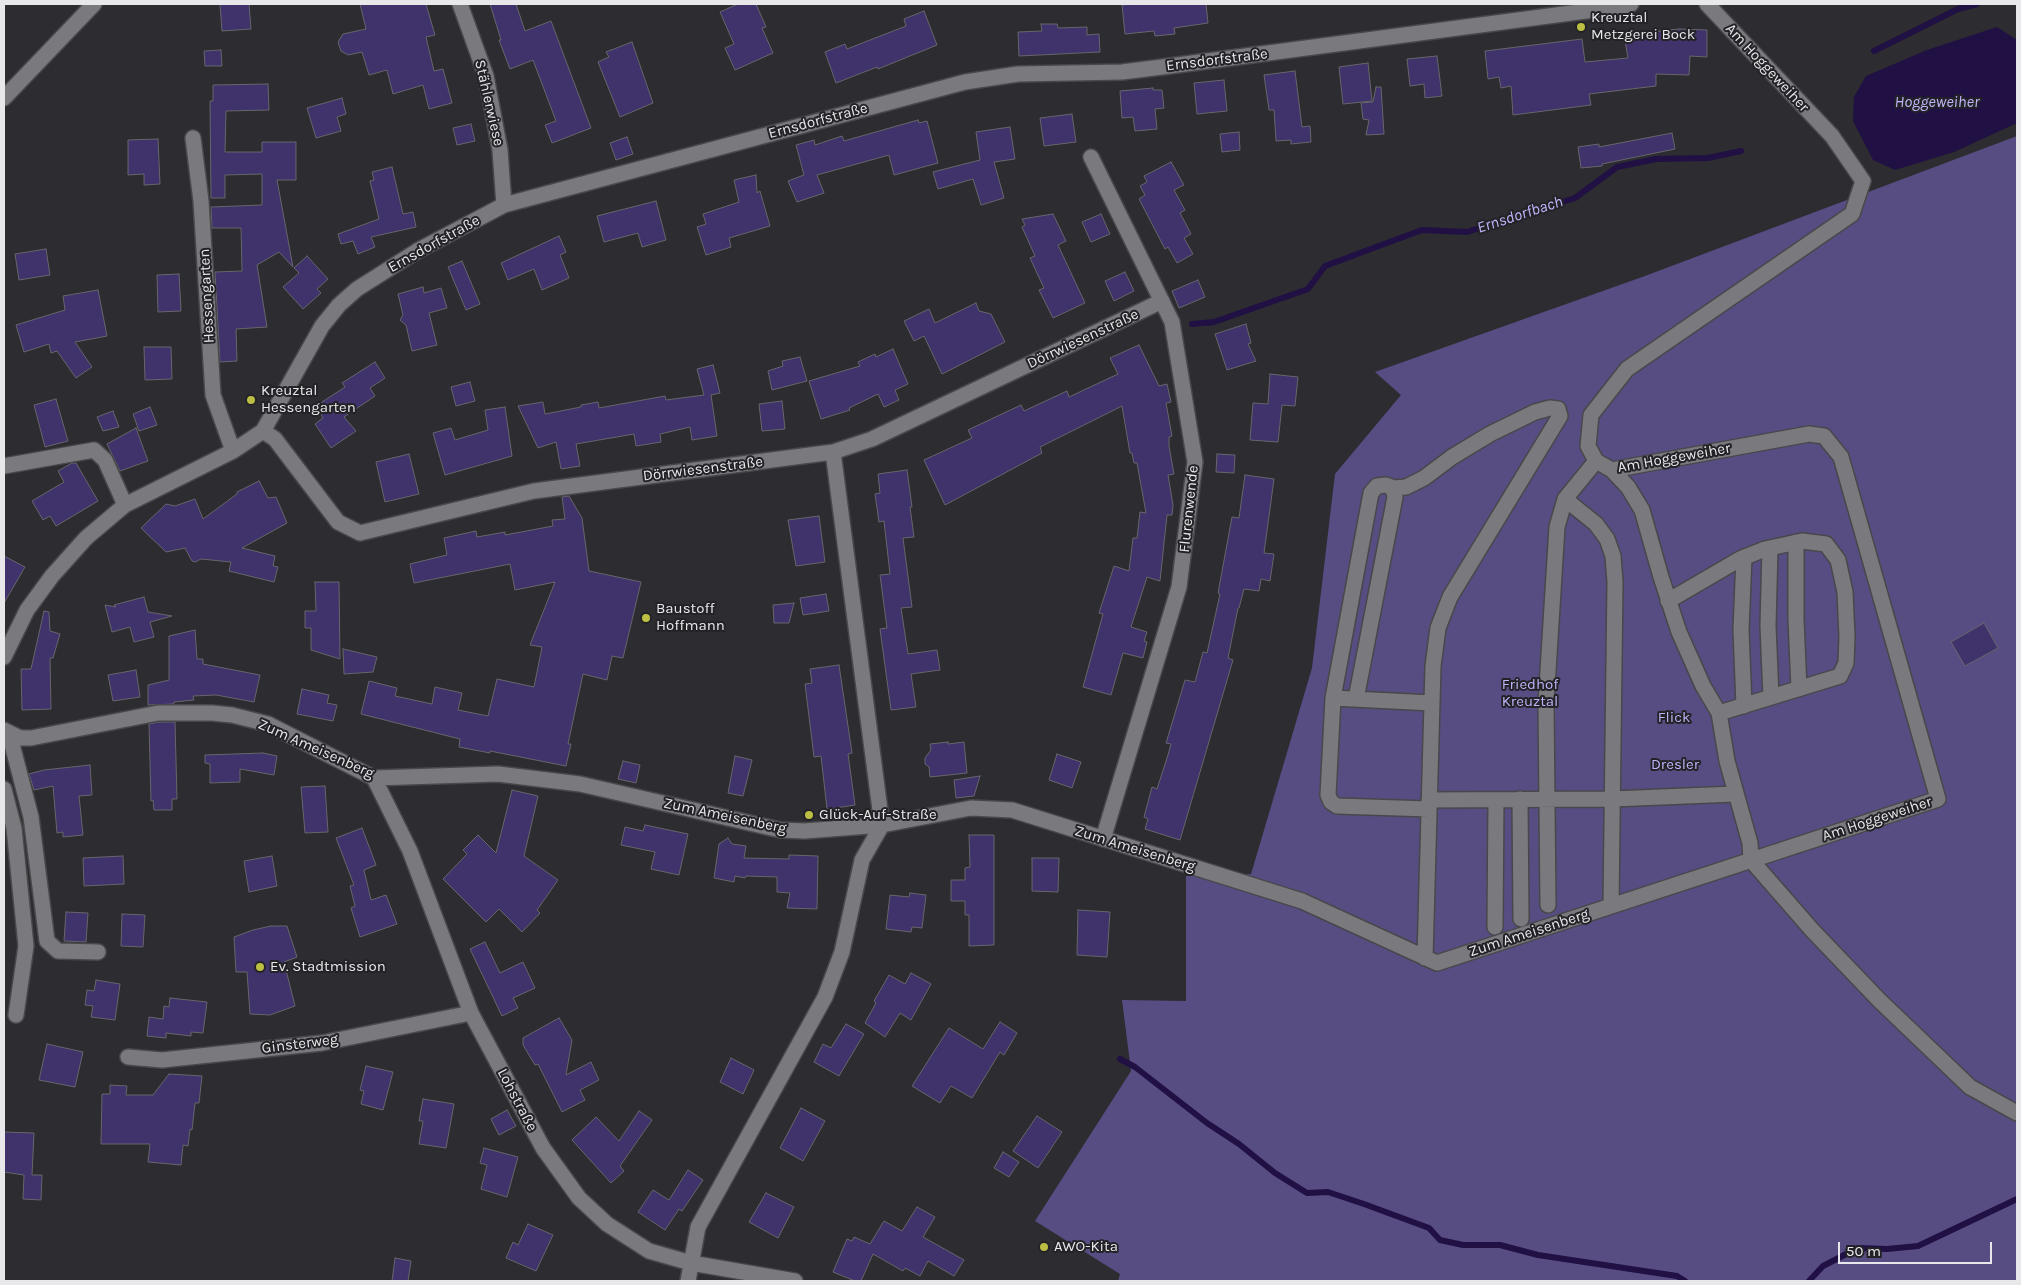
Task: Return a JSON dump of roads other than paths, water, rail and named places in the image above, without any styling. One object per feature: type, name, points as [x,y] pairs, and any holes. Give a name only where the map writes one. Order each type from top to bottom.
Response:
[{"type":"street","points":[[4,98],[94,4]]},
{"type":"street","name":"Stählerwiese","points":[[460,4],[486,76],[500,150],[504,205]]},
{"type":"street","name":"Ernsdorfstraße","points":[[4,657],[27,610],[52,576],[86,538],[125,505],[233,451],[263,431],[322,326],[339,305],[357,289],[417,251],[504,205],[965,82],[1018,74],[1122,72],[1614,8],[1631,4]]},
{"type":"street","name":"Am Hoggeweiher","points":[[1707,4],[1832,136],[1863,181],[1852,214],[1627,369],[1591,415],[1588,446],[1596,461],[1612,470],[1809,434],[1824,436],[1842,457],[1938,799],[1751,860]]},
{"type":"street","name":"Hessengarten","points":[[193,138],[201,201],[212,395],[233,451]]},
{"type":"street","name":"Flurenwende","points":[[1091,157],[1172,322],[1195,462],[1179,587],[1103,839]]},
{"type":"street","name":"Dörrwiesenstraße","points":[[263,431],[275,439],[338,522],[360,533],[534,491],[834,452],[872,439],[1162,301]]},
{"type":"street","points":[[1425,958],[1429,805],[1432,703],[1438,628],[1450,597],[1560,416],[1558,410],[1550,408],[1535,412],[1490,434],[1452,457],[1424,478],[1406,487],[1377,486],[1371,493],[1333,698],[1328,795],[1331,802],[1337,806],[1429,805],[1496,800],[1612,799],[1735,794]]},
{"type":"street","points":[[4,466],[94,450],[105,460],[125,505]]},
{"type":"street","points":[[688,1281],[698,1227],[825,997],[842,952],[862,860],[882,825],[834,452]]},
{"type":"street","points":[[1548,905],[1546,703],[1557,527],[1565,499],[1596,461]]},
{"type":"street","points":[[1612,470],[1628,487],[1642,510],[1679,632],[1719,713],[1735,794],[1750,843],[1751,860],[1812,930],[1907,1027],[1970,1087],[2017,1113]]},
{"type":"street","points":[[1356,699],[1394,506],[1394,488]]},
{"type":"street","points":[[1565,499],[1596,524],[1607,539],[1613,556],[1615,592],[1611,906]]},
{"type":"street","points":[[1668,600],[1744,558],[1770,548],[1802,541],[1826,544],[1838,560],[1845,592],[1847,637],[1846,663],[1840,676],[1719,713]]},
{"type":"street","points":[[1796,542],[1796,619],[1799,689]]},
{"type":"street","points":[[1770,548],[1768,626],[1771,698]]},
{"type":"street","points":[[1744,558],[1741,630],[1744,706]]},
{"type":"street","points":[[1333,698],[1432,703]]},
{"type":"street","name":"Zum Ameisenberg","points":[[6,731],[20,738],[31,738],[158,713],[232,715],[268,724],[374,778],[498,774],[580,784],[780,830],[805,831],[882,825],[972,808],[1012,810],[1302,901],[1437,963],[1751,860]]},
{"type":"street","points":[[6,731],[31,817],[47,941],[58,951],[98,952]]},
{"type":"street","name":"Lohstraße","points":[[374,778],[410,851],[471,1013],[543,1148],[579,1198],[607,1224],[650,1251],[691,1263],[795,1281]]},
{"type":"street","points":[[4,789],[14,828],[26,946],[16,1015]]},
{"type":"street","points":[[1495,927],[1496,800]]},
{"type":"street","points":[[1520,800],[1521,919]]},
{"type":"street","name":"Ginsterweg","points":[[128,1057],[162,1060],[322,1042],[471,1013]]},
{"type":"water","name":"Hoggeweiher","points":[[1997,27],[2017,40],[2017,123],[1954,152],[1895,170],[1873,160],[1853,121],[1854,97],[1866,76],[1927,50]]},
{"type":"waterway","points":[[1874,51],[1958,9],[1977,4]]},
{"type":"waterway","name":"Ernsdorfbach","points":[[1192,324],[1214,322],[1308,289],[1325,266],[1422,230],[1467,232],[1575,198],[1617,167],[1656,159],[1708,158],[1741,151]]},
{"type":"waterway","points":[[1120,1059],[1135,1067],[1275,1173],[1307,1193],[1328,1192],[1364,1204],[1429,1228],[1440,1240],[1463,1245],[1500,1245],[1538,1255],[1677,1276],[1685,1281]]},
{"type":"waterway","points":[[1809,1281],[1823,1266],[1858,1248],[1887,1249],[1918,1246],[2017,1199]]},
{"type":"place","name":"Kreuztal Metzgerei Bock","points":[[1581,27]]},
{"type":"place","name":"Kreuztal Hessengarten","points":[[251,400]]},
{"type":"place","name":"Baustoff Hoffmann","points":[[646,618]]},
{"type":"place","name":"Glück-Auf-Straße","points":[[809,815]]},
{"type":"place","name":"Ev. Stadtmission","points":[[260,967]]},
{"type":"place","name":"AWO-Kita","points":[[1044,1247]]},
{"type":"park label","name":"Friedhof Kreuztal","points":[[1530,694]]},
{"type":"park label","name":"Flick","points":[[1674,718]]},
{"type":"park label","name":"Dresler","points":[[1675,765]]}]
